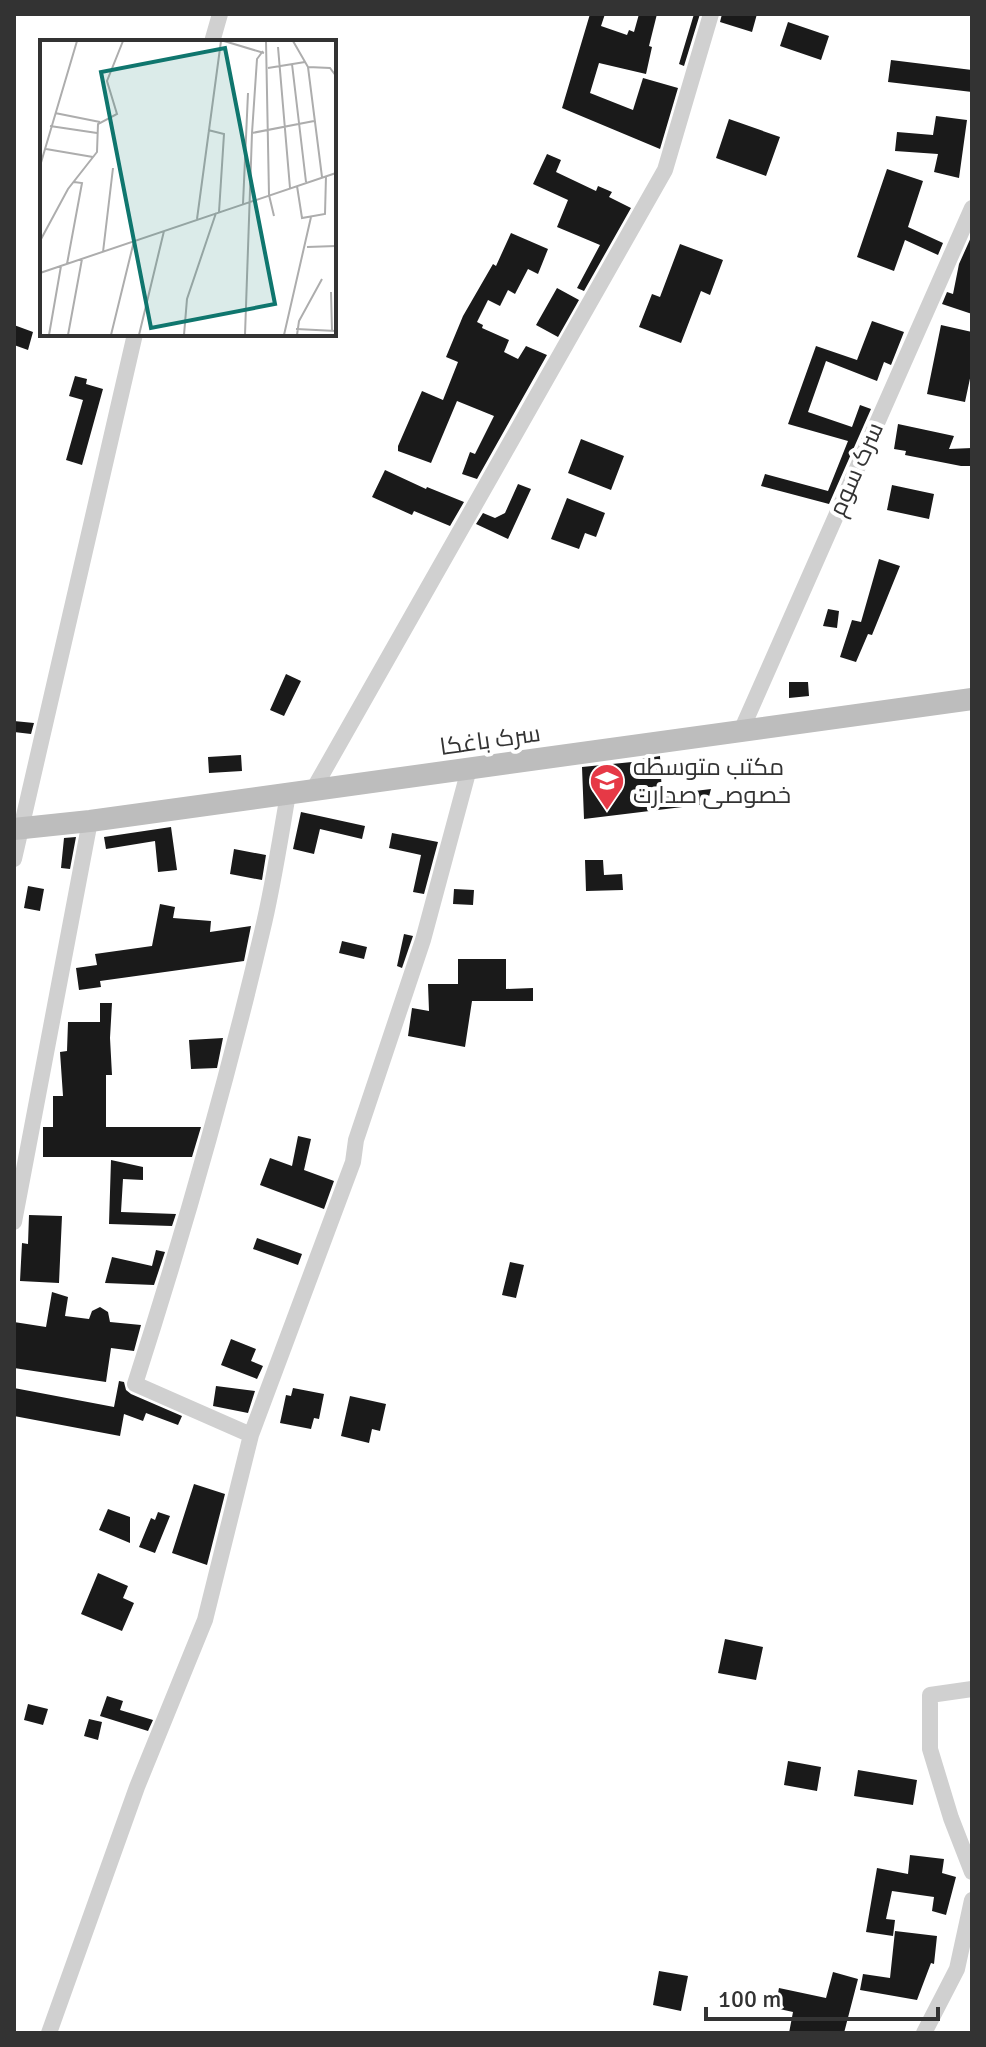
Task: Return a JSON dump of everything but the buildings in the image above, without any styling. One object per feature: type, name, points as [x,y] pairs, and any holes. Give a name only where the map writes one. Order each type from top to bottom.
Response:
[{"type":"street","points":[[213,40],[220,14]]},
{"type":"street","points":[[313,790],[665,170],[711,14]]},
{"type":"street","name":"سرک سوم","points":[[741,731],[972,208]]},
{"type":"street","points":[[14,859],[17,829],[135,336]]},
{"type":"street","name":"سرک باغکا","points":[[17,829],[972,699]]},
{"type":"street","points":[[49,2033],[137,1787],[205,1620],[251,1435],[353,1162],[356,1140],[423,940],[469,769]]},
{"type":"street","points":[[251,1435],[135,1384],[184,1231],[230,1060],[263,929],[288,794]]},
{"type":"street","points":[[14,1222],[90,821]]},
{"type":"street","points":[[972,1689],[930,1695],[930,1749],[951,1818],[972,1872]]},
{"type":"street","points":[[924,2033],[957,1969],[972,1900]]},
{"type":"place","name":"مکتب متوسطه خصوصی صدارت","points":[[607,812]]}]
